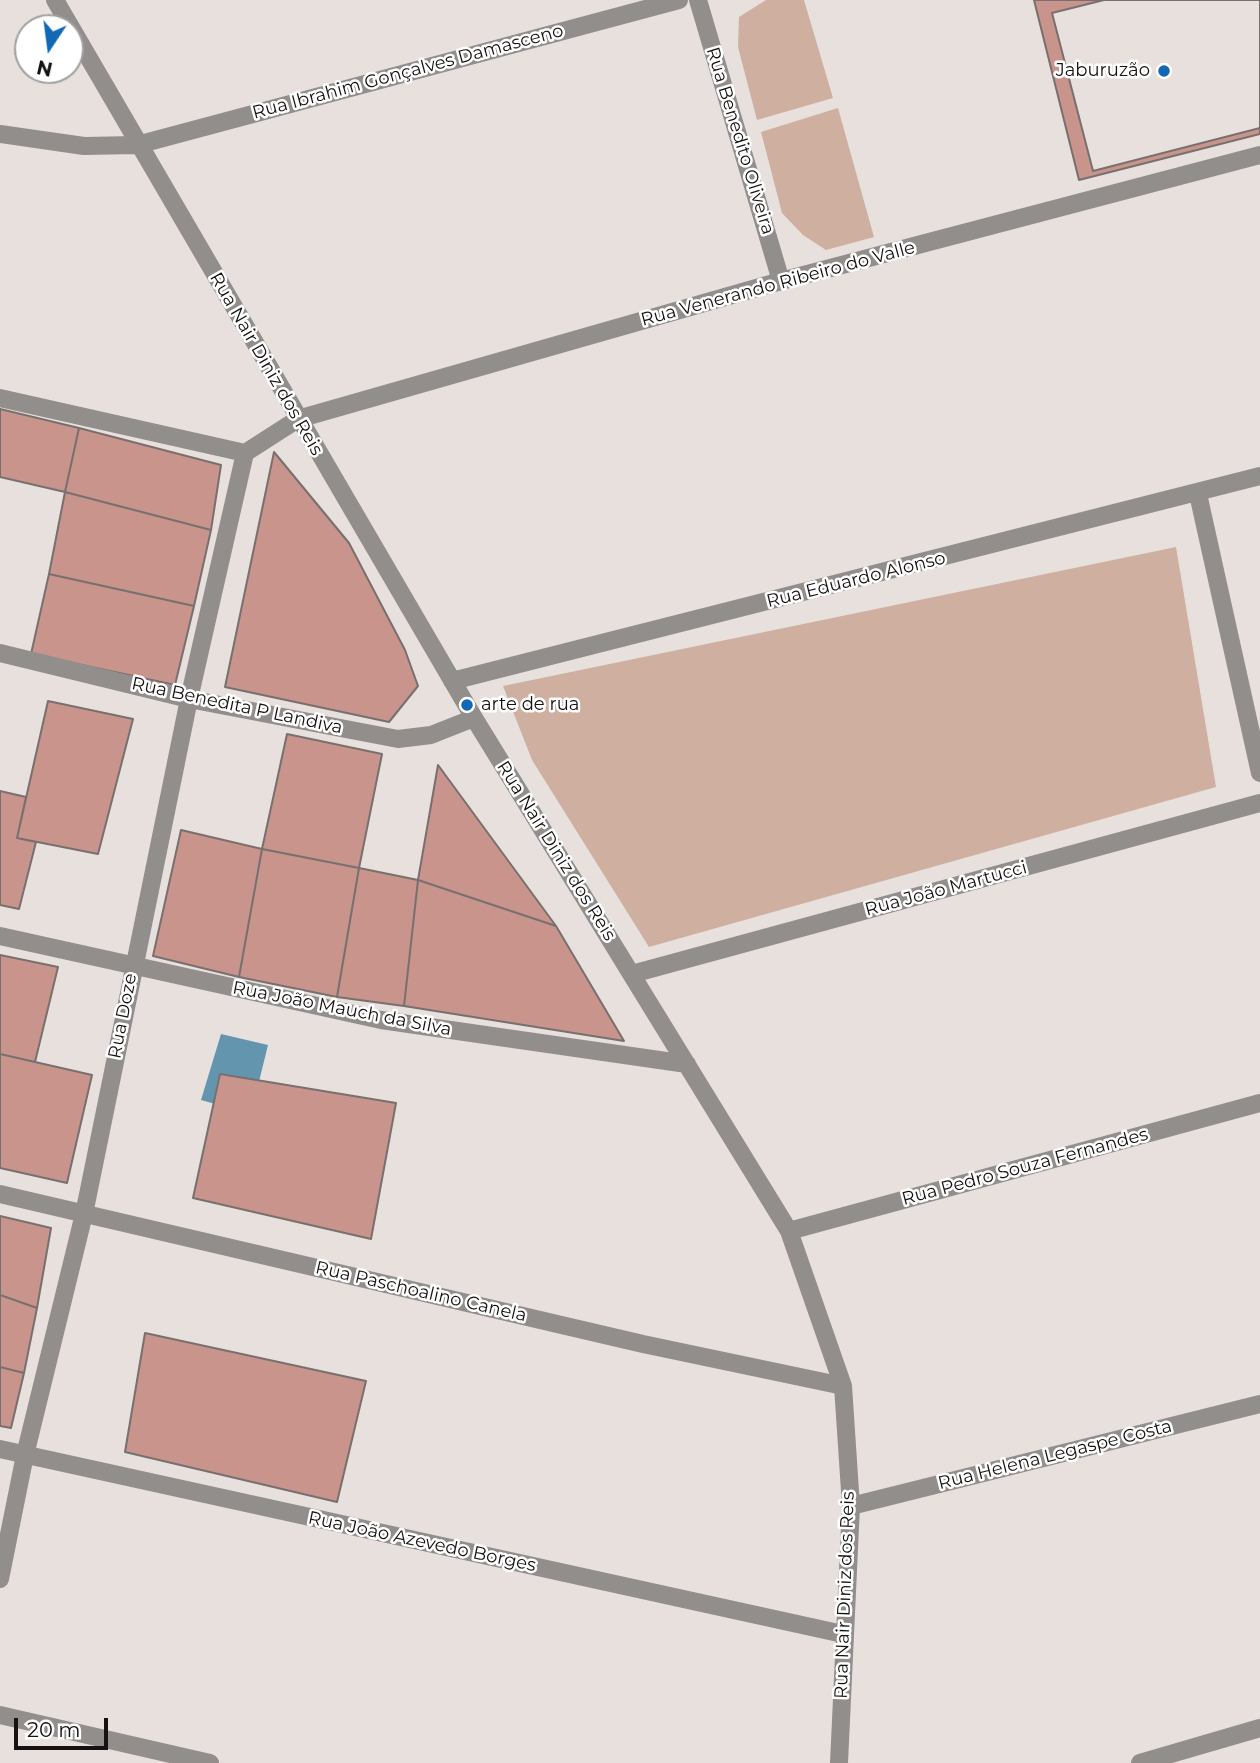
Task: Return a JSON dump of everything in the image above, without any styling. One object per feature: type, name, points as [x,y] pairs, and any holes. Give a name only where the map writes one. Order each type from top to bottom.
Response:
[{"type":"street","name":"Rua Nair Diniz dos Reis","points":[[55,0],[137,145],[474,718],[789,1231],[843,1386],[850,1506],[839,1763]]},
{"type":"street","name":"Rua Ibrahim Gonçalves Damasceno","points":[[0,134],[84,146],[137,145],[679,0]]},
{"type":"street","name":"Rua Benedito Oliveira","points":[[698,0],[781,281]]},
{"type":"street","name":"Rua Venerando Ribeiro do Valle","points":[[245,453],[298,419],[781,281],[1260,155]]},
{"type":"street","points":[[0,398],[245,453]]},
{"type":"street","name":"Rua Doze","points":[[0,1578],[25,1455],[84,1214],[189,699],[245,453]]},
{"type":"street","name":"Rua Eduardo Alonso","points":[[452,681],[1198,494],[1260,476]]},
{"type":"street","points":[[1198,494],[1260,774]]},
{"type":"street","name":"Rua Benedita P Landiva","points":[[0,653],[189,699],[398,739],[431,735],[474,718]]},
{"type":"street","name":"Rua João Martucci","points":[[632,974],[1260,803]]},
{"type":"street","name":"Rua João Mauch da Silva","points":[[0,936],[381,1020],[687,1064]]},
{"type":"street","name":"Rua Pedro Souza Fernandes","points":[[789,1231],[1260,1103]]},
{"type":"street","name":"Rua Paschoalino Canela","points":[[0,1194],[643,1344],[843,1386]]},
{"type":"street","name":"Rua Helena Legaspe Costa","points":[[850,1506],[1260,1404]]},
{"type":"street","name":"Rua João Azevedo Borges","points":[[0,1449],[843,1634]]},
{"type":"street","points":[[0,1715],[210,1763]]},
{"type":"street","points":[[1140,1763],[1260,1728]]},
{"type":"shaded area","points":[[766,0],[804,0],[833,98],[757,120],[738,47],[739,17]]},
{"type":"shaded area","points":[[838,108],[874,237],[826,250],[803,235],[782,213],[761,132]]},
{"type":"shaded area","points":[[1176,547],[1216,787],[649,947],[532,760],[503,686]]},
{"type":"water","points":[[221,1034],[268,1045],[251,1114],[201,1100]]},
{"type":"building","name":"Jaburuzão","points":[[1034,0],[1260,0],[1260,134],[1079,180]]},
{"type":"building","name":"Jaburuzão","points":[[1104,0],[1260,0],[1260,128],[1093,171],[1052,13]]},
{"type":"building","points":[[0,409],[79,428],[65,492],[0,477]]},
{"type":"building","points":[[79,428],[221,465],[211,530],[65,492]]},
{"type":"building","points":[[274,452],[349,543],[405,650],[418,686],[389,722],[225,687]]},
{"type":"building","points":[[65,492],[211,530],[194,606],[49,574]]},
{"type":"building","points":[[49,574],[194,606],[175,685],[31,654]]},
{"type":"building","points":[[48,701],[133,719],[98,854],[17,838]]},
{"type":"building","points":[[287,734],[382,754],[359,868],[262,849]]},
{"type":"building","points":[[438,765],[556,926],[418,880]]},
{"type":"building","points":[[0,791],[26,797],[17,838],[36,842],[19,909],[0,905]]},
{"type":"building","points":[[181,830],[262,849],[239,977],[153,956]]},
{"type":"building","points":[[262,849],[359,868],[337,997],[239,977]]},
{"type":"building","points":[[359,868],[418,880],[404,1006],[337,997]]},
{"type":"building","points":[[418,880],[556,926],[624,1041],[404,1006]]},
{"type":"building","points":[[0,955],[58,967],[35,1062],[0,1054]]},
{"type":"building","points":[[0,1054],[92,1075],[67,1183],[0,1168]]},
{"type":"building","points":[[220,1074],[396,1103],[371,1239],[193,1198]]},
{"type":"building","points":[[0,1216],[51,1228],[37,1308],[0,1295]]},
{"type":"building","points":[[0,1295],[37,1308],[24,1373],[0,1367]]},
{"type":"building","points":[[145,1333],[366,1381],[337,1502],[125,1452]]},
{"type":"building","points":[[0,1367],[24,1373],[11,1428],[0,1426]]},
{"type":"place","name":"Jaburuzão","points":[[1164,71]]},
{"type":"place","name":"arte de rua","points":[[467,705]]}]
